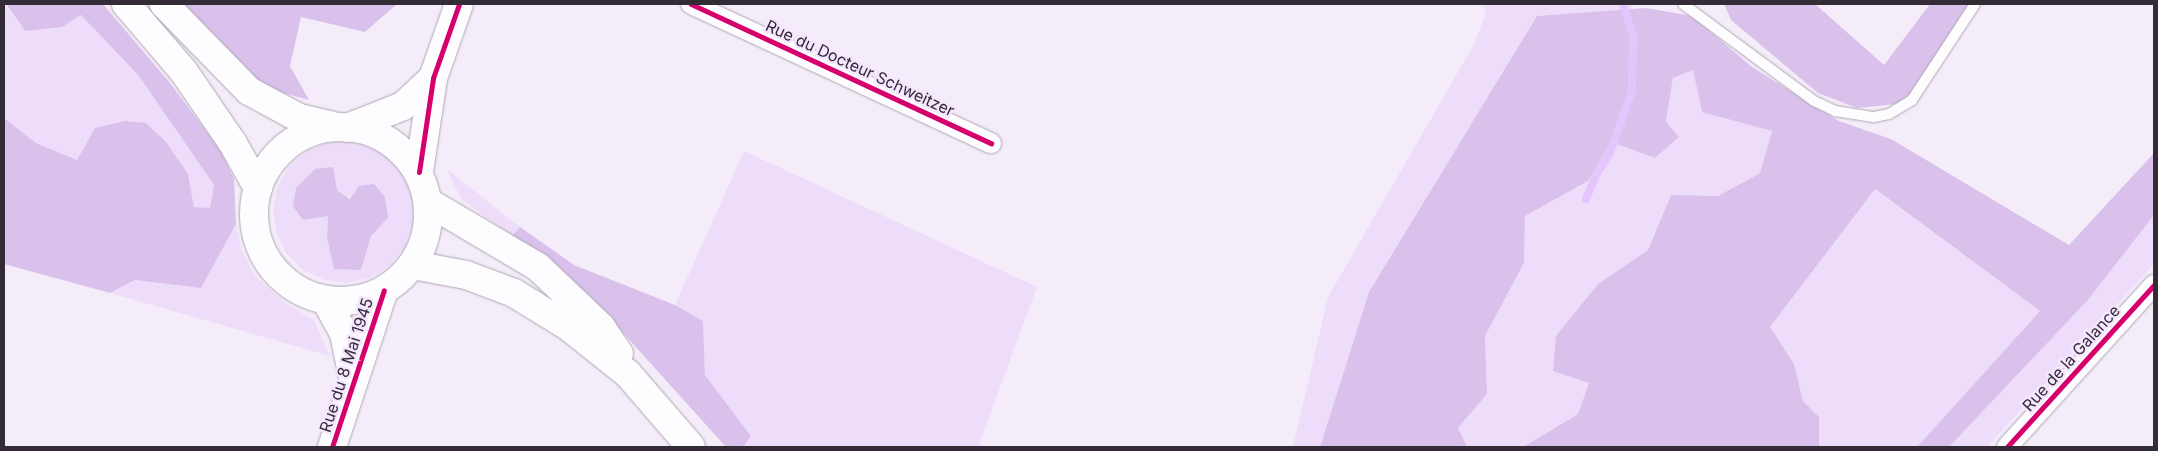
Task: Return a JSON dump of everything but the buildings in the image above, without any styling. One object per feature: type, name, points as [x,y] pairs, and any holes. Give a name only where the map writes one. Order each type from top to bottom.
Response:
[{"type":"main road","points":[[126,4],[184,72],[232,142],[258,188]]},
{"type":"main road","points":[[164,4],[250,92],[299,118],[341,127],[370,131],[389,140],[408,154],[419,172],[428,202],[427,234],[413,265],[384,290],[352,301],[326,301],[302,293],[281,278],[262,254],[254,229],[254,203],[258,188],[275,155],[309,132],[341,127],[403,106],[433,78]]},
{"type":"main road","points":[[419,172],[433,78],[459,4]]},
{"type":"main road","points":[[428,202],[538,267],[601,327],[612,340],[628,374]]},
{"type":"main road","points":[[413,265],[466,275],[514,292],[569,327],[628,374],[691,447]]},
{"type":"main road","name":"Rue du 8 Mai 1945","points":[[332,447],[353,377],[384,290]]},
{"type":"main road","name":"Rue du 8 Mai 1945","points":[[326,301],[344,334],[353,377]]},
{"type":"street","name":"Rue du Docteur Schweitzer","points":[[691,4],[991,142]]},
{"type":"street","name":"Rue de la Galance","points":[[2007,447],[2154,285]]},
{"type":"lane","points":[[1683,4],[1814,101],[1835,111],[1874,117],[1889,114],[1912,100],[1974,4]]},
{"type":"shaded area","points":[[4,4],[25,31],[62,27],[81,15],[139,76],[188,145],[214,185],[210,208],[194,208],[188,174],[77,160],[36,143],[4,118]]},
{"type":"shaded area","points":[[6,4],[103,4],[170,83],[221,151],[234,179],[236,224],[201,288],[135,280],[110,293],[4,264],[4,118],[36,143],[77,160],[95,128],[125,121],[146,123],[166,142],[188,174],[194,207],[210,208],[214,185],[139,76],[81,15],[62,27],[25,31]]},
{"type":"shaded area","points":[[175,4],[397,4],[365,32],[301,17],[290,66],[309,100],[273,90],[252,77]]},
{"type":"shaded area","points":[[1483,4],[1631,4],[1632,10],[1537,16],[1369,292],[1320,447],[1293,447],[1328,297],[1473,46],[1486,13]]},
{"type":"shaded area","points":[[1724,4],[1815,4],[1884,65],[1930,4],[1968,4],[1913,91],[1897,104],[1857,108],[1818,93],[1731,20]]},
{"type":"shaded area","points":[[1646,8],[1692,16],[1752,67],[1839,121],[1891,139],[2069,245],[2154,153],[2154,215],[2087,301],[1949,447],[1917,447],[2040,311],[1875,189],[1770,327],[1794,364],[1803,401],[1819,417],[1819,447],[1523,447],[1578,414],[1589,383],[1553,371],[1556,336],[1598,284],[1648,250],[1671,195],[1718,196],[1760,173],[1772,131],[1702,112],[1693,70],[1673,78],[1666,122],[1679,137],[1655,158],[1611,142],[1588,181],[1525,216],[1524,263],[1485,336],[1487,394],[1458,428],[1467,447],[1320,447],[1369,292],[1537,16]]},
{"type":"shaded area","points":[[1693,70],[1702,111],[1772,131],[1760,173],[1718,196],[1671,195],[1648,250],[1598,284],[1589,383],[1578,414],[1523,447],[1467,447],[1458,428],[1487,394],[1485,336],[1524,263],[1525,216],[1588,181],[1611,142],[1666,122],[1673,78]]},
{"type":"shaded area","points":[[329,142],[352,142],[375,148],[394,162],[407,181],[414,203],[413,226],[405,248],[390,265],[370,278],[347,283],[324,280],[303,270],[286,253],[276,232],[273,209],[278,186],[289,166],[307,151]],"holes":[[[337,190],[388,218],[371,236],[361,270],[327,237],[328,216]]]},
{"type":"shaded area","points":[[744,151],[1037,287],[978,447],[743,447],[751,436],[705,375],[703,321],[675,305]]},
{"type":"shaded area","points":[[333,167],[337,190],[350,199],[359,186],[374,184],[385,197],[388,218],[371,236],[361,270],[334,269],[327,237],[328,216],[303,220],[293,206],[296,188],[315,169]]},
{"type":"shaded area","points":[[447,169],[520,227],[512,236],[461,199]]},
{"type":"shaded area","points":[[1874,189],[2040,311],[1917,447],[1819,447],[1819,417],[1803,401],[1794,364],[1770,327]]},
{"type":"shaded area","points":[[2154,215],[2154,264],[1987,447],[1949,447],[2087,301]]},
{"type":"shaded area","points":[[236,224],[242,251],[255,276],[284,302],[314,320],[330,356],[110,293],[135,280],[201,288]]},
{"type":"shaded area","points":[[520,227],[574,265],[675,305],[703,321],[705,375],[751,436],[743,447],[726,447],[589,295],[512,236]]},
{"type":"waterway","points":[[1586,199],[1596,175],[1610,153],[1632,91],[1633,35],[1623,4]]},
{"type":"cycle path","points":[[419,172],[433,78],[459,4]]},
{"type":"cycle path","points":[[691,4],[991,143]]},
{"type":"cycle path","points":[[2007,447],[2154,285]]},
{"type":"cycle path","points":[[332,447],[384,290]]}]
